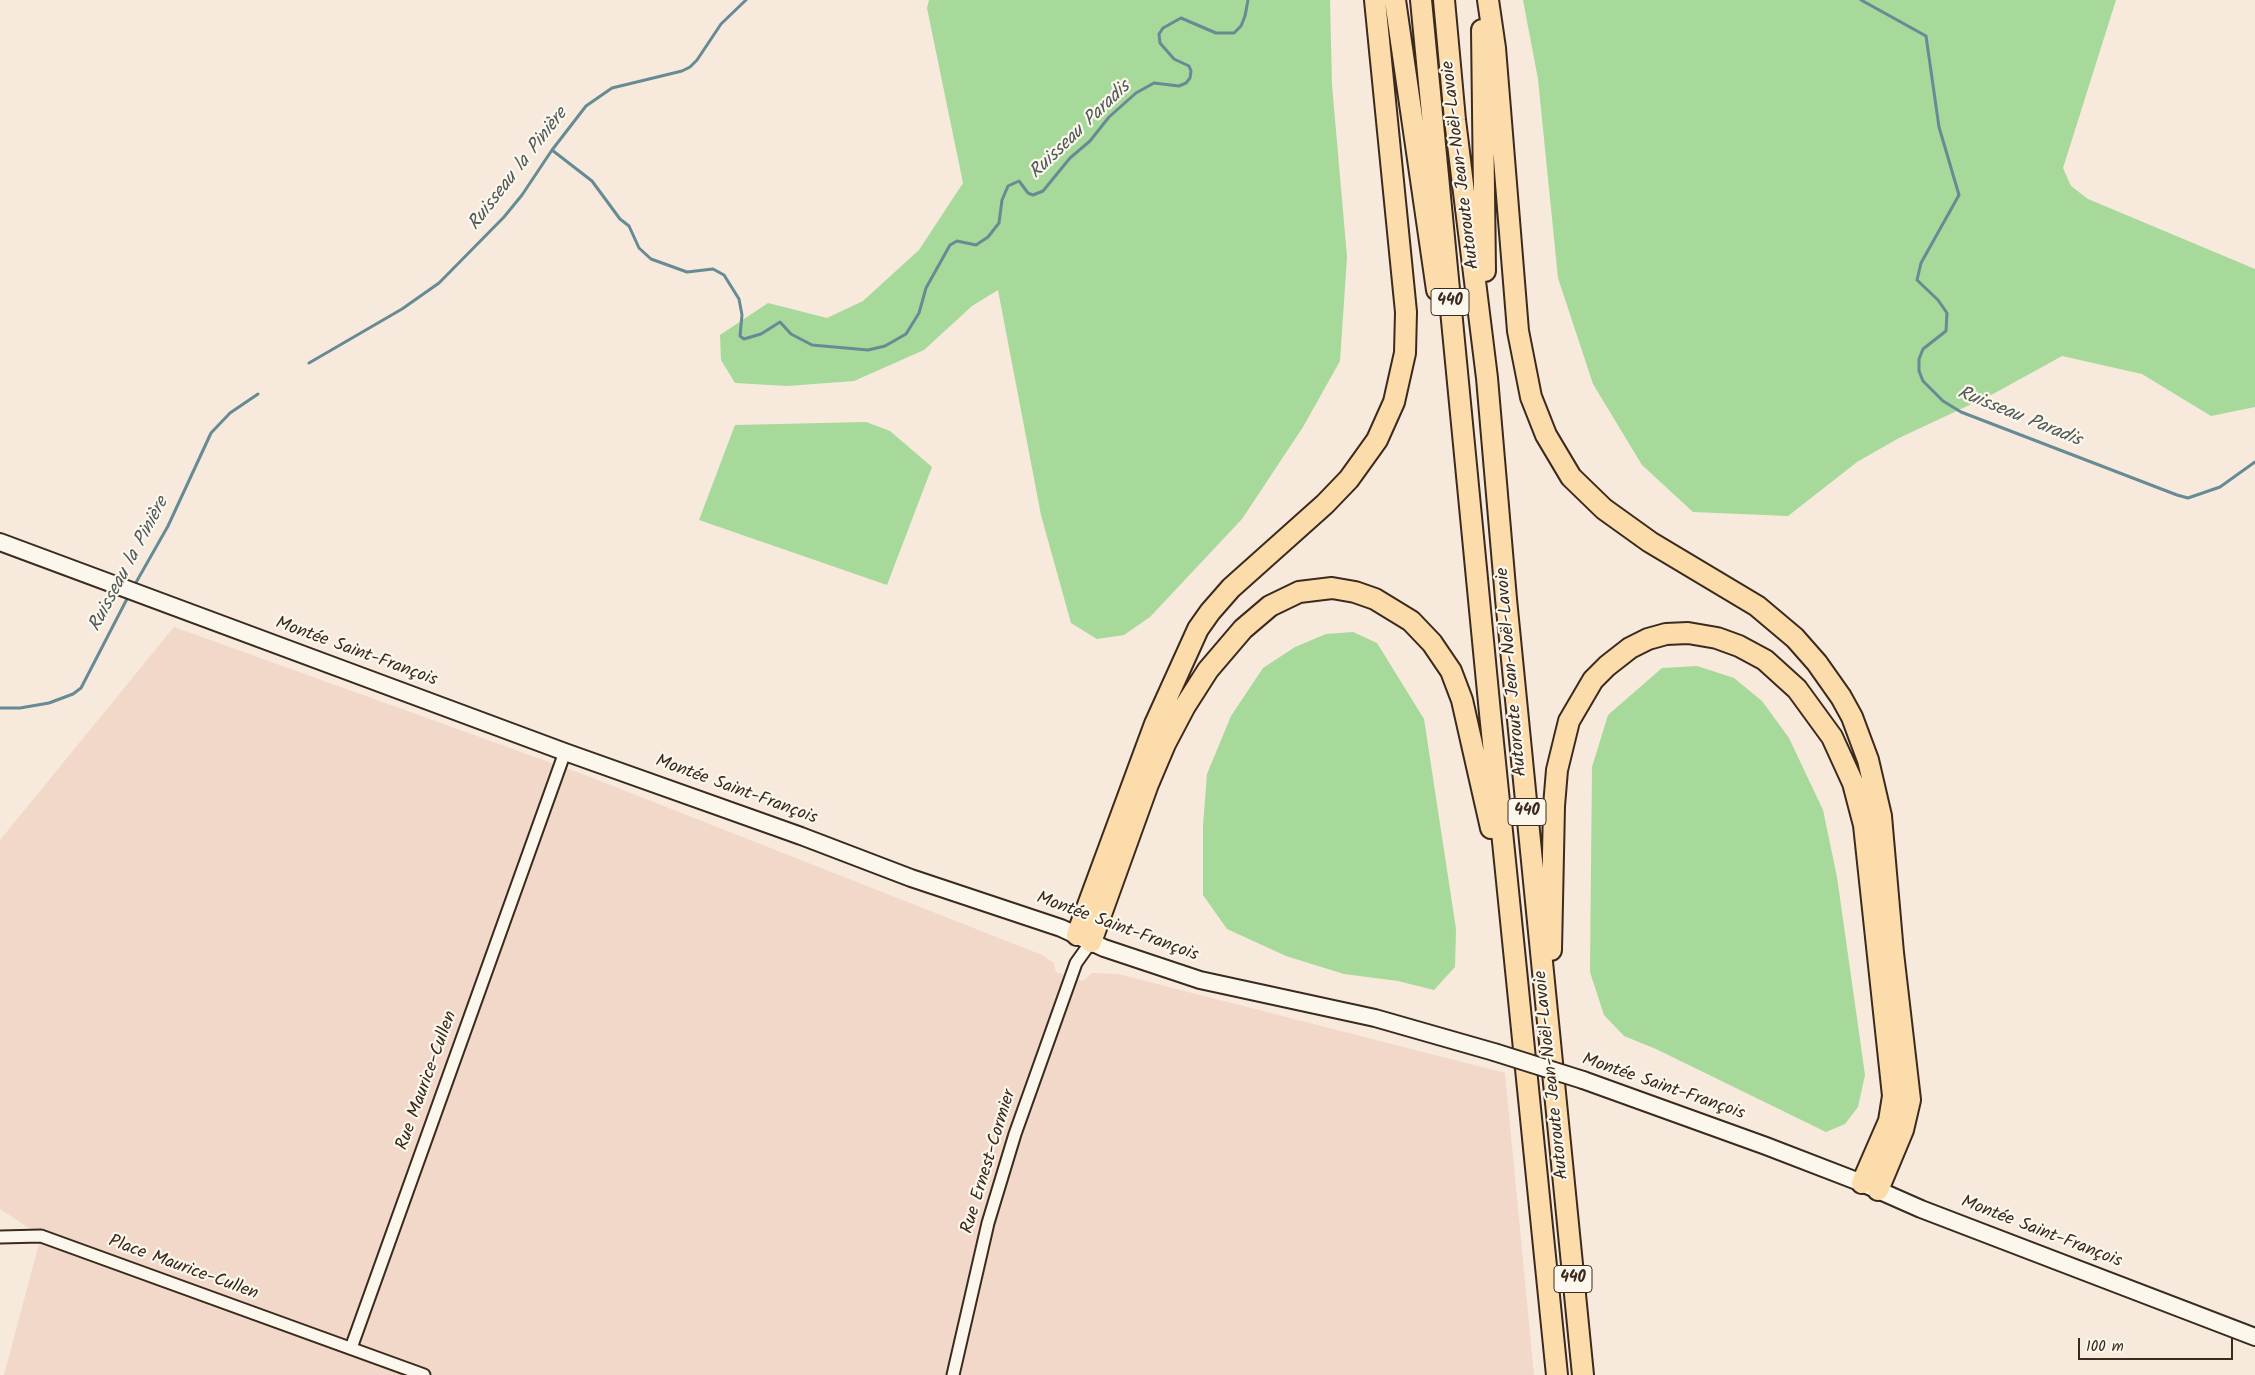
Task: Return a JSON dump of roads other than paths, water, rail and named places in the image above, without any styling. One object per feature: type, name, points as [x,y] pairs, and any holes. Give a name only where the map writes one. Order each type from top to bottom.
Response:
[{"type":"highway","points":[[1084,938],[1155,724],[1198,629],[1231,588],[1325,504],[1349,479],[1377,440],[1396,396],[1405,353],[1406,312],[1376,0]]},
{"type":"highway","points":[[1395,0],[1471,523]]},
{"type":"highway","name":"Autoroute Jean-Noël-Lavoie","points":[[1421,0],[1471,523],[1557,1375]]},
{"type":"highway","name":"Autoroute Jean-Noël-Lavoie","points":[[1444,0],[1455,120],[1487,378],[1506,599],[1583,1375]]},
{"type":"highway","points":[[1482,0],[1487,378]]},
{"type":"highway","points":[[1488,0],[1495,48],[1518,331],[1531,397],[1546,435],[1571,477],[1609,514],[1650,542],[1757,606],[1795,638],[1826,674],[1846,706],[1868,760],[1879,803],[1893,953],[1910,1100],[1903,1130],[1870,1186]]},
{"type":"highway","points":[[1084,938],[1160,754],[1177,719],[1196,688],[1236,635],[1263,611],[1294,594],[1326,588],[1360,593],[1394,608],[1419,628],[1445,660],[1456,682],[1468,721],[1514,938]]},
{"type":"highway","points":[[1548,1024],[1555,793],[1561,749],[1573,712],[1587,688],[1606,666],[1630,648],[1648,639],[1666,634],[1688,633],[1717,638],[1739,646],[1773,667],[1814,711],[1832,737],[1845,764],[1863,816],[1870,864],[1893,1096],[1889,1121],[1870,1186]]},
{"type":"street","name":"Montée Saint-François","points":[[0,542],[565,752],[801,836],[911,878],[1084,938],[1104,948],[1200,980],[1383,1020],[1494,1052],[1677,1112],[2255,1337]]},
{"type":"street","name":"Rue Maurice-Cullen","points":[[351,1348],[565,752]]},
{"type":"street","name":"Rue Ernest-Cormier","points":[[953,1375],[988,1224],[1009,1153],[1084,938]]},
{"type":"street","name":"Place Maurice-Cullen","points":[[0,1237],[41,1236],[351,1348]]},
{"type":"street","points":[[351,1348],[424,1375]]},
{"type":"waterway","name":"Ruisseau la Pinière","points":[[309,363],[402,309],[439,283],[504,217],[586,106],[612,88],[682,71],[690,67],[697,60],[721,24],[746,0]]},
{"type":"waterway","name":"Ruisseau Paradis","points":[[552,150],[592,181],[620,219],[629,226],[639,248],[651,259],[687,272],[713,269],[724,275],[739,299],[742,315],[740,336],[744,339],[761,334],[780,322],[791,334],[812,345],[868,350],[885,346],[906,334],[919,313],[926,288],[950,245],[957,241],[976,245],[988,237],[999,223],[1002,200],[1008,186],[1019,181],[1028,193],[1033,195],[1043,191],[1070,158],[1090,141],[1109,117],[1136,93],[1154,83],[1179,86],[1186,83],[1190,78],[1191,71],[1189,66],[1174,59],[1160,43],[1159,34],[1163,28],[1181,18],[1216,33],[1234,33],[1241,26],[1248,0]]},
{"type":"waterway","name":"Ruisseau Paradis","points":[[1861,0],[1926,36],[1939,127],[1959,195],[1921,263],[1917,280],[1938,300],[1947,313],[1946,331],[1923,349],[1919,359],[1919,371],[1923,381],[1943,401],[1961,412],[2188,498],[2220,487],[2255,462]]},
{"type":"waterway","name":"Ruisseau la Pinière","points":[[134,586],[168,526],[211,433],[230,413],[258,394]]},
{"type":"waterway","name":"Ruisseau la Pinière","points":[[0,708],[20,708],[49,703],[73,694],[81,688],[129,595]]}]
